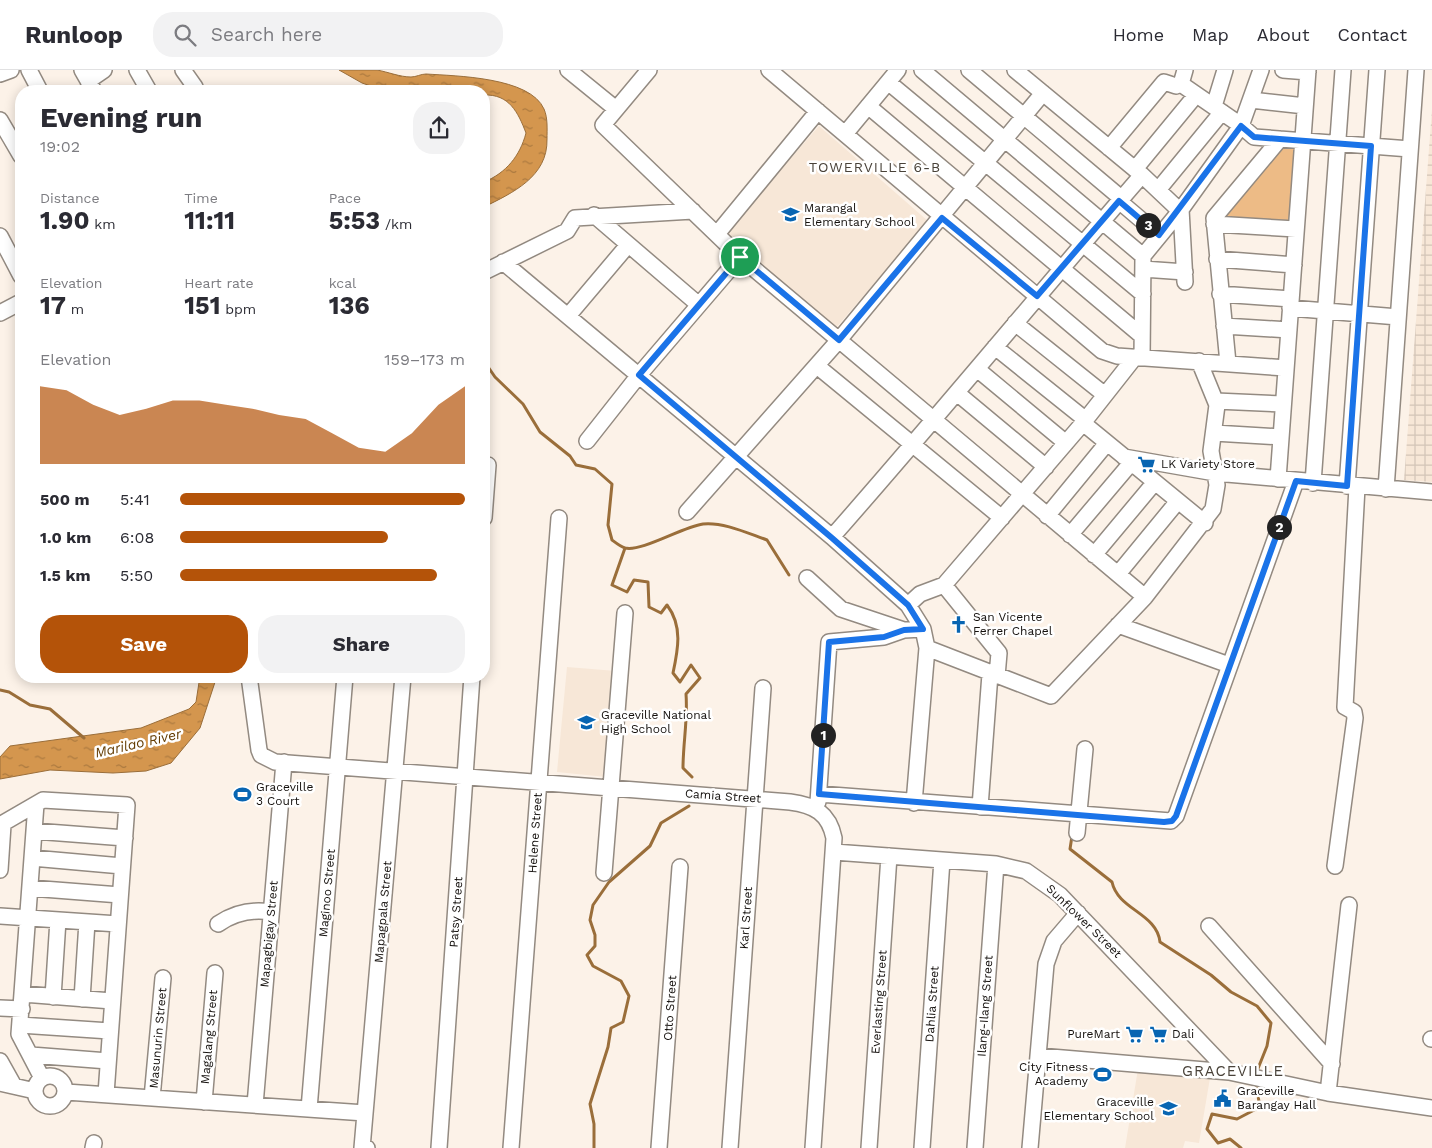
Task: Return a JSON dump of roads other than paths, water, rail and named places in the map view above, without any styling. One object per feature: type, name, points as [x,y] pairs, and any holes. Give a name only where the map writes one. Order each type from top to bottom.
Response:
[{"type":"street","points":[[0,74],[11,70]]},
{"type":"street","points":[[29,70],[37,85]]},
{"type":"street","points":[[88,81],[104,70]]},
{"type":"street","points":[[137,70],[146,85]]},
{"type":"street","points":[[183,70],[194,85]]},
{"type":"street","points":[[568,70],[616,109]]},
{"type":"street","points":[[649,70],[603,125],[740,257],[1145,597]]},
{"type":"street","points":[[769,70],[942,218],[1102,351],[1117,356],[1138,358],[1286,368]]},
{"type":"street","points":[[845,134],[898,70]]},
{"type":"street","points":[[922,70],[1102,221],[1142,262],[1185,277],[1180,210],[1138,172],[1015,70]]},
{"type":"street","points":[[969,70],[1025,116],[1159,235]]},
{"type":"street","points":[[1158,190],[1218,109],[1225,70]]},
{"type":"street","points":[[908,605],[920,594],[944,585],[1023,495],[1138,358],[1142,336],[1142,262],[1159,235],[1180,210],[1241,126],[1261,70]]},
{"type":"street","points":[[1278,479],[1308,71],[1283,70]]},
{"type":"street","points":[[1314,483],[1343,70]]},
{"type":"street","points":[[1334,866],[1355,718],[1354,712],[1345,708],[1352,486],[1359,314],[1377,70]]},
{"type":"street","points":[[1386,489],[1416,70]]},
{"type":"street","points":[[1109,148],[1164,82],[1176,86],[1183,77],[1196,95],[1218,109],[1254,137],[1410,149]]},
{"type":"street","points":[[888,82],[1142,294]]},
{"type":"street","points":[[687,512],[817,366],[967,188],[1043,93]]},
{"type":"street","points":[[832,538],[934,421],[1015,322],[1120,200],[1138,172],[1196,95]]},
{"type":"street","points":[[1251,100],[1306,106]]},
{"type":"street","points":[[868,106],[1142,336]]},
{"type":"street","points":[[717,234],[818,111]]},
{"type":"street","points":[[0,120],[15,146]]},
{"type":"street","points":[[1228,363],[1214,218],[1280,139]]},
{"type":"street","points":[[490,269],[567,231],[576,218],[693,211]]},
{"type":"street","points":[[594,216],[699,305]]},
{"type":"street","points":[[1214,224],[1296,229]]},
{"type":"street","points":[[568,316],[628,245]]},
{"type":"street","points":[[2,246],[15,267]]},
{"type":"street","points":[[587,441],[639,375],[740,257]]},
{"type":"street","points":[[1217,259],[1294,265]]},
{"type":"street","points":[[503,262],[832,538],[908,605],[923,629],[927,648],[914,803]]},
{"type":"street","points":[[1220,294],[1290,303],[1325,311],[1398,317]]},
{"type":"street","points":[[0,314],[15,305]]},
{"type":"street","points":[[1015,322],[1105,396]]},
{"type":"street","points":[[1224,326],[1289,330]]},
{"type":"street","points":[[995,347],[1204,523]]},
{"type":"street","points":[[927,648],[1051,696],[1145,597],[1204,523],[1217,499],[1211,451],[1216,401],[1199,361]]},
{"type":"street","points":[[817,366],[1002,518]]},
{"type":"street","points":[[977,369],[1066,443]]},
{"type":"street","points":[[957,393],[1046,467]]},
{"type":"street","points":[[1216,401],[1283,404]]},
{"type":"street","points":[[1214,433],[1281,437]]},
{"type":"street","points":[[1047,516],[1107,443]]},
{"type":"street","points":[[1128,460],[1215,473],[1432,492]]},
{"type":"street","points":[[1070,535],[1128,460]]},
{"type":"street","points":[[1118,625],[1229,665],[1296,481]]},
{"type":"street","points":[[1094,554],[1155,482]]},
{"type":"street","points":[[1118,574],[1178,501]]},
{"type":"street","name":"Helene Street","points":[[511,1148],[558,518]]},
{"type":"street","points":[[807,578],[841,610],[904,630]]},
{"type":"street","points":[[944,585],[999,653],[993,675],[980,807]]},
{"type":"street","points":[[604,873],[625,613]]},
{"type":"street","points":[[814,1148],[834,852],[832,828],[818,801],[829,642],[884,637],[904,630],[923,629]]},
{"type":"street","name":"Camia Street","points":[[250,683],[259,750],[268,759],[284,762],[800,803],[818,801],[914,803],[1172,821],[1176,816],[1229,665]]},
{"type":"street","name":"Maginoo Street","points":[[309,1109],[344,683]]},
{"type":"street","name":"Mapagpala Street","points":[[362,1148],[402,683]]},
{"type":"street","name":"Patsy Street","points":[[439,1148],[472,683]]},
{"type":"street","name":"Karl Street","points":[[730,1148],[763,688]]},
{"type":"street","points":[[1077,833],[1085,749]]},
{"type":"street","name":"Mapagbigay Street","points":[[255,1105],[284,762]]},
{"type":"street","points":[[0,870],[1,825],[43,800],[127,806],[106,1094]]},
{"type":"street","points":[[0,1061],[7,1085],[38,1084],[50,1075],[58,1077],[64,1083],[66,1092],[62,1100],[50,1106],[38,1100],[38,1084],[31,1056],[19,1034],[23,1002],[36,804]]},
{"type":"street","points":[[34,831],[125,838]]},
{"type":"street","name":"Sunflower Street","points":[[834,852],[996,864],[1026,872],[1049,885],[1078,913],[1229,1072]]},
{"type":"street","name":"Everlasting Street","points":[[869,1148],[889,856]]},
{"type":"street","points":[[32,858],[122,866]]},
{"type":"street","name":"Dahlia Street","points":[[922,1148],[942,860]]},
{"type":"street","name":"Ilang-Ilang Street","points":[[975,1148],[996,864]]},
{"type":"street","name":"Otto Street","points":[[659,1148],[680,867]]},
{"type":"street","points":[[30,888],[120,894]]},
{"type":"street","points":[[1328,1093],[1349,905]]},
{"type":"street","points":[[218,924],[229,916],[248,912],[271,912]]},
{"type":"street","points":[[1030,1148],[1039,1056],[1042,991],[1048,953],[1054,941],[1078,913]]},
{"type":"street","points":[[0,916],[118,924]]},
{"type":"street","points":[[53,997],[58,920]]},
{"type":"street","points":[[82,999],[87,922]]},
{"type":"street","points":[[1209,926],[1332,1064]]},
{"type":"street","name":"Magalang Street","points":[[204,1102],[215,973]]},
{"type":"street","name":"Masunurin Street","points":[[152,1098],[163,978]]},
{"type":"street","points":[[0,1008],[53,997],[112,1001]]},
{"type":"street","points":[[20,1025],[110,1031]]},
{"type":"street","points":[[31,1056],[108,1061]]},
{"type":"street","points":[[1039,1056],[1229,1072],[1328,1093],[1432,1108]]},
{"type":"street","points":[[66,1092],[365,1113]]},
{"type":"street","points":[[362,1148],[367,1148]]},
{"type":"water","points":[[339,70],[377,70],[407,77],[426,74],[473,78],[508,84],[524,90],[536,98],[545,113],[547,139],[546,152],[542,164],[535,174],[517,189],[490,204],[490,179],[511,163],[520,149],[526,133],[516,111],[506,101],[490,95],[490,85],[368,85]]},
{"type":"water","name":"Marilao River","points":[[199,683],[215,683],[200,728],[171,763],[146,771],[113,773],[50,770],[0,779],[0,757],[10,746],[141,728],[189,709],[196,702]]},
{"type":"waterway","points":[[490,370],[523,404],[540,432],[570,456],[576,465],[595,469],[612,484],[608,525],[612,540],[617,544],[625,548],[632,548],[652,543],[694,526],[703,524],[719,525],[767,540],[789,575]]},
{"type":"waterway","points":[[625,548],[612,585],[627,592],[634,580],[648,582],[649,607],[661,613],[667,605],[675,621],[678,647],[673,673],[680,682],[691,665],[700,678],[686,694],[683,768],[692,777]]},
{"type":"waterway","points":[[0,690],[9,692],[30,705],[50,709],[84,738]]},
{"type":"waterway","points":[[594,1148],[594,1124],[590,1104],[608,1047],[611,1028],[623,1022],[629,996],[621,981],[593,966],[587,955],[595,946],[595,935],[590,920],[593,905],[609,882],[650,846],[661,823],[689,806]]},
{"type":"waterway","points":[[1072,836],[1070,849],[1112,882],[1122,899],[1152,924],[1160,942],[1211,975],[1231,992],[1257,1006],[1271,1023],[1267,1046],[1257,1071]]},
{"type":"waterway","points":[[1241,1148],[1230,1139],[1218,1143],[1207,1129],[1212,1114],[1237,1119],[1260,1107],[1256,1085]]},
{"type":"place","name":"Marangal Elementary School","points":[[790,215]]},
{"type":"place","name":"LK Variety Store","points":[[1147,464]]},
{"type":"place","name":"San Vicente Ferrer Chapel","points":[[959,624]]},
{"type":"place","name":"Graceville National High School","points":[[587,722]]},
{"type":"place","name":"Graceville 3 Court","points":[[242,794]]},
{"type":"place","name":"PureMart","points":[[1134,1034]]},
{"type":"place","name":"Dali","points":[[1158,1034]]},
{"type":"place","name":"City Fitness Academy","points":[[1102,1074]]},
{"type":"place","name":"Graceville Barangay Hall","points":[[1223,1098]]},
{"type":"place","name":"Graceville Elementary School","points":[[1168,1109]]},
{"type":"district","name":"TOWERVILLE 6-B","points":[[875,167]]},
{"type":"district","name":"GRACEVILLE","points":[[1233,1071]]}]
